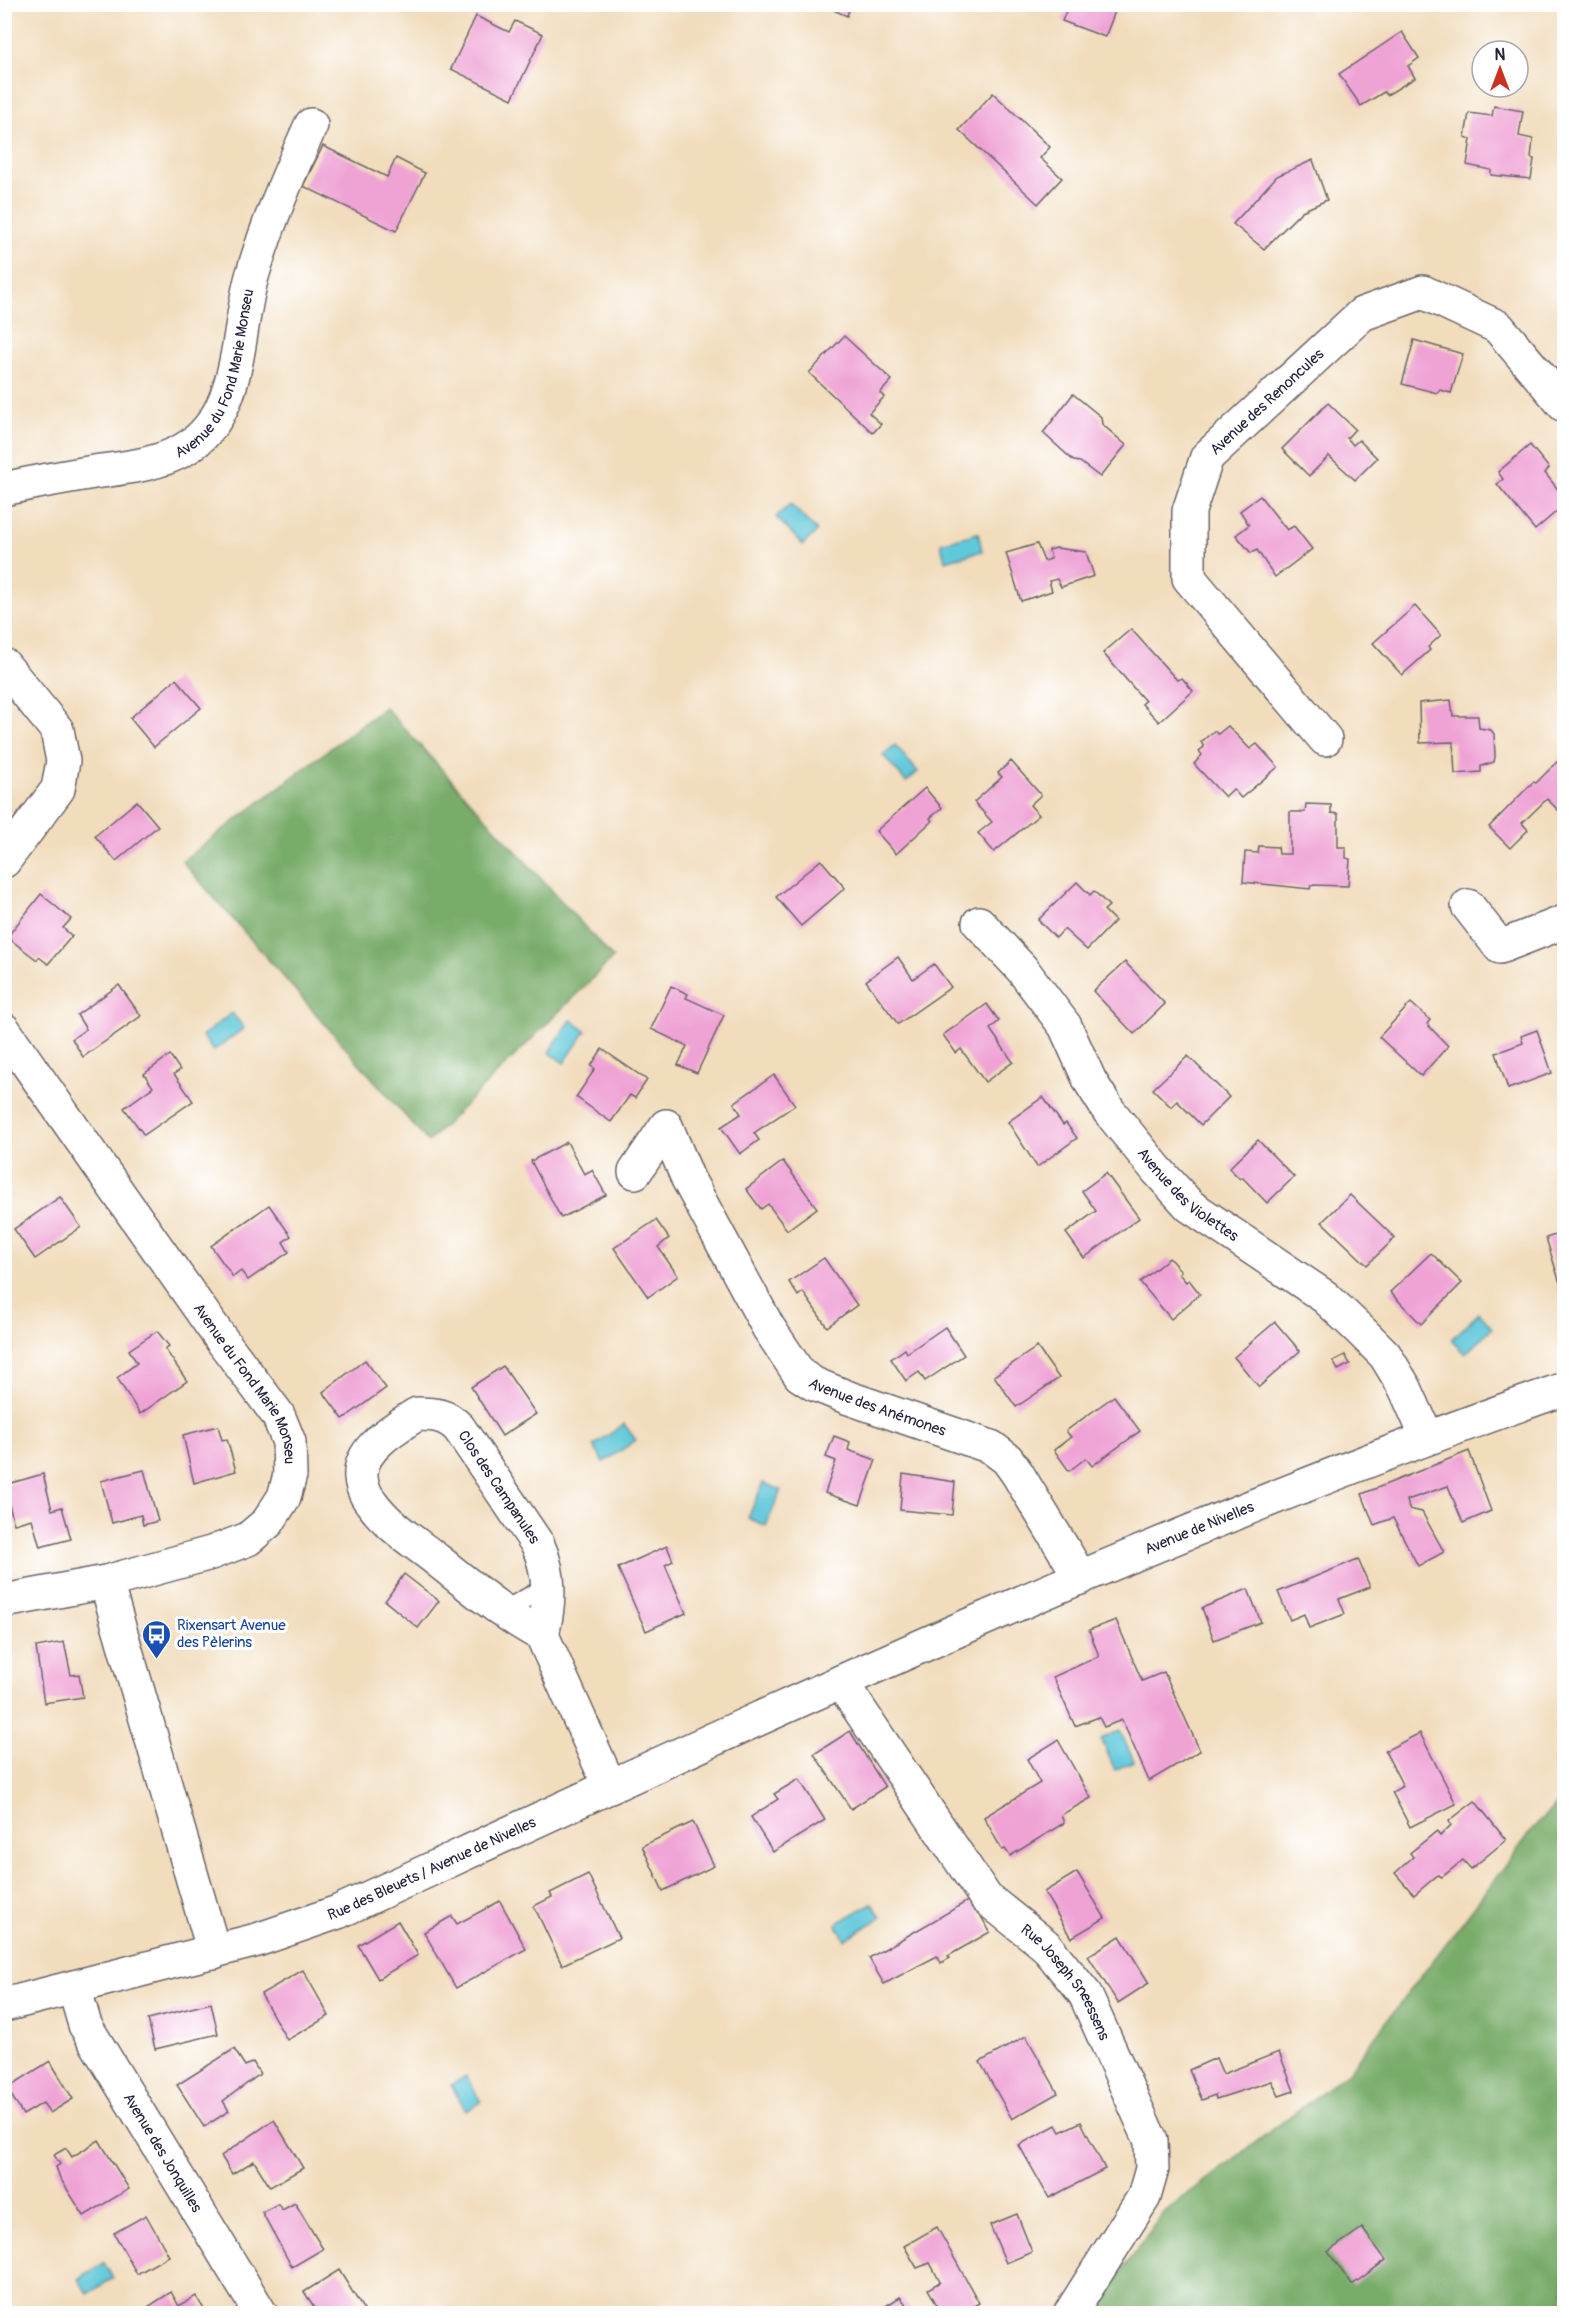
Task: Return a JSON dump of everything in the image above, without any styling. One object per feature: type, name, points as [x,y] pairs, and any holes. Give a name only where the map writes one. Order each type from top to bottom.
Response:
[{"type":"street","name":"Avenue du Fond Marie Monseu","points":[[4,489],[142,465],[183,450],[202,434],[218,414],[230,387],[252,276],[276,204],[311,125]]},
{"type":"street","name":"Avenue des Renoncules","points":[[1325,739],[1189,578],[1189,511],[1207,457],[1362,314],[1423,292],[1498,327],[1564,405]]},
{"type":"street","points":[[4,665],[57,730],[63,761],[58,789],[4,861]]},
{"type":"street","points":[[1468,906],[1500,947],[1564,922]]},
{"type":"street","name":"Avenue des Violettes","points":[[979,923],[1022,969],[1065,1026],[1090,1081],[1109,1111],[1157,1170],[1190,1206],[1325,1297],[1361,1331],[1385,1355],[1405,1388],[1427,1437]]},
{"type":"street","name":"Avenue du Fond Marie Monseu","points":[[4,1030],[222,1340],[278,1415],[289,1442],[290,1475],[284,1497],[268,1522],[248,1539],[211,1553],[106,1582],[4,1601]]},
{"type":"street","name":"Avenue des Anémones","points":[[635,1172],[666,1126],[688,1179],[768,1327],[800,1375],[814,1384],[849,1398],[991,1447],[1007,1459],[1017,1473],[1081,1578]]},
{"type":"street","name":"Avenue de Nivelles","points":[[841,1682],[1081,1578],[1427,1437],[1564,1389]]},
{"type":"street","name":"Clos des Campanules","points":[[417,1414],[436,1414],[450,1419],[459,1428],[538,1545],[548,1566],[548,1586],[546,1618],[542,1635],[388,1522],[369,1501],[362,1485],[361,1472],[366,1457],[380,1441],[417,1414]]},
{"type":"street","points":[[106,1582],[214,1952]]},
{"type":"street","points":[[542,1635],[610,1787]]},
{"type":"street","name":"Rue des Bleuets / Avenue de Nivelles","points":[[4,2005],[214,1952],[338,1912],[841,1682]]},
{"type":"street","name":"Rue Joseph Sneessens","points":[[841,1682],[986,1898],[1045,1945],[1085,1994],[1151,2141],[1153,2156],[1147,2192],[1095,2278],[1070,2313]]},
{"type":"street","name":"Avenue des Jonquilles","points":[[74,1988],[85,2025],[261,2313]]},
{"type":"lane","points":[[505,1610],[548,1586]]},
{"type":"green space","points":[[385,707],[613,958],[428,1142],[182,861]]},
{"type":"green space","points":[[1564,1798],[1564,2313],[1090,2314],[1163,2213],[1348,2072],[1540,1820]]},
{"type":"water","points":[[790,504],[817,531],[803,545],[776,517]]},
{"type":"water","points":[[978,533],[982,551],[945,561],[941,543]]},
{"type":"water","points":[[895,745],[918,772],[906,782],[883,755]]},
{"type":"water","points":[[232,1013],[244,1028],[213,1051],[202,1036]]},
{"type":"water","points":[[571,1020],[586,1031],[564,1063],[549,1052]]},
{"type":"water","points":[[1479,1313],[1492,1328],[1465,1354],[1451,1340]]},
{"type":"water","points":[[624,1424],[636,1440],[604,1462],[593,1446]]},
{"type":"water","points":[[763,1483],[781,1490],[766,1526],[748,1518]]},
{"type":"water","points":[[1120,1731],[1134,1761],[1115,1770],[1101,1739]]},
{"type":"water","points":[[872,1903],[881,1917],[845,1940],[836,1924]]},
{"type":"water","points":[[466,2076],[481,2102],[466,2111],[451,2085]]},
{"type":"water","points":[[104,2263],[113,2278],[88,2294],[78,2279]]},
{"type":"building","points":[[820,4],[851,4],[847,16]]},
{"type":"building","points":[[1069,4],[1118,4],[1105,37],[1062,21]]},
{"type":"building","points":[[476,16],[509,32],[515,21],[543,34],[512,99],[451,69]]},
{"type":"building","points":[[1402,32],[1419,58],[1408,66],[1415,78],[1387,95],[1384,92],[1361,106],[1339,74]]},
{"type":"building","points":[[993,93],[1050,147],[1040,158],[1062,178],[1038,204],[959,130]]},
{"type":"building","points":[[1494,106],[1523,111],[1519,136],[1533,139],[1531,158],[1534,159],[1531,179],[1491,175],[1491,170],[1467,165],[1471,139],[1465,137],[1469,113],[1492,116]]},
{"type":"building","points":[[323,146],[387,177],[396,158],[425,173],[396,231],[303,186]]},
{"type":"building","points":[[1313,160],[1327,200],[1302,211],[1264,249],[1233,224],[1277,176]]},
{"type":"building","points":[[844,336],[892,380],[880,393],[884,397],[869,413],[881,424],[873,433],[809,373]]},
{"type":"building","points":[[1414,340],[1463,354],[1451,393],[1440,390],[1437,393],[1402,384]]},
{"type":"building","points":[[1073,394],[1101,417],[1102,424],[1126,445],[1100,477],[1080,462],[1074,461],[1043,433]]},
{"type":"building","points":[[1328,403],[1355,429],[1347,438],[1353,445],[1359,440],[1377,458],[1355,480],[1329,456],[1309,476],[1282,449]]},
{"type":"building","points":[[1530,445],[1549,468],[1545,473],[1564,497],[1564,505],[1535,530],[1497,484],[1503,479],[1498,472]]},
{"type":"building","points":[[1260,496],[1287,530],[1294,526],[1312,549],[1275,577],[1257,550],[1251,553],[1236,535],[1249,525],[1240,511]]},
{"type":"building","points":[[1037,544],[1044,561],[1051,559],[1049,550],[1056,548],[1086,552],[1094,576],[1061,587],[1057,579],[1049,581],[1052,591],[1021,601],[1006,553]]},
{"type":"building","points":[[1415,606],[1441,635],[1428,647],[1430,650],[1402,675],[1373,643]]},
{"type":"building","points":[[1131,629],[1177,680],[1182,678],[1193,691],[1159,722],[1142,704],[1145,701],[1103,653]]},
{"type":"building","points":[[176,679],[201,708],[154,747],[130,718]]},
{"type":"building","points":[[1451,700],[1453,716],[1478,716],[1479,728],[1491,730],[1494,734],[1494,762],[1481,766],[1481,772],[1455,774],[1453,742],[1420,743],[1419,703]]},
{"type":"building","points":[[1228,726],[1250,749],[1257,744],[1278,767],[1241,798],[1233,789],[1225,797],[1194,764],[1202,755],[1199,751],[1204,747],[1201,742],[1214,731],[1218,734]]},
{"type":"building","points":[[1561,758],[1564,761],[1564,816],[1547,799],[1522,823],[1528,830],[1510,848],[1489,827],[1533,782],[1536,783]]},
{"type":"building","points":[[1011,761],[1041,795],[1030,805],[1039,815],[994,852],[978,833],[992,822],[974,802],[1002,777],[998,773]]},
{"type":"building","points":[[925,788],[942,808],[930,818],[932,821],[896,854],[876,831]]},
{"type":"building","points":[[137,801],[158,826],[116,861],[95,836]]},
{"type":"building","points":[[1306,804],[1331,805],[1331,813],[1338,814],[1338,847],[1346,847],[1346,858],[1350,859],[1348,886],[1311,885],[1310,889],[1243,882],[1245,852],[1258,853],[1259,846],[1278,847],[1279,854],[1290,854],[1290,812],[1305,812]]},
{"type":"building","points":[[821,860],[845,888],[801,926],[776,897]]},
{"type":"building","points":[[1077,882],[1090,895],[1094,891],[1109,906],[1104,910],[1115,921],[1087,950],[1064,929],[1056,938],[1038,920]]},
{"type":"building","points":[[41,894],[71,919],[63,928],[72,936],[48,964],[39,957],[37,960],[7,937]]},
{"type":"building","points":[[898,957],[913,979],[934,964],[951,987],[898,1024],[866,981]]},
{"type":"building","points":[[1125,962],[1165,1004],[1134,1034],[1093,991]]},
{"type":"building","points":[[119,985],[141,1016],[83,1057],[72,1039],[86,1029],[77,1015]]},
{"type":"building","points":[[671,986],[688,994],[686,998],[724,1015],[697,1073],[678,1065],[687,1046],[651,1029]]},
{"type":"building","points":[[1411,1003],[1430,1020],[1427,1024],[1448,1046],[1421,1076],[1379,1037]]},
{"type":"building","points":[[987,1004],[999,1021],[990,1029],[1013,1062],[985,1082],[961,1049],[956,1053],[943,1035]]},
{"type":"building","points":[[1537,1030],[1552,1073],[1508,1089],[1496,1053],[1523,1043],[1521,1036]]},
{"type":"building","points":[[602,1049],[647,1080],[635,1098],[630,1095],[611,1122],[576,1097],[595,1069],[591,1066]]},
{"type":"building","points":[[170,1055],[180,1070],[174,1074],[193,1101],[144,1135],[124,1108],[153,1087],[144,1074]]},
{"type":"building","points":[[1188,1056],[1229,1097],[1201,1125],[1177,1101],[1171,1107],[1153,1089]]},
{"type":"building","points":[[774,1075],[795,1105],[754,1133],[759,1140],[740,1154],[721,1127],[741,1114],[734,1103]]},
{"type":"building","points":[[1043,1097],[1063,1125],[1066,1123],[1077,1138],[1037,1167],[1008,1122]]},
{"type":"building","points":[[1258,1140],[1294,1177],[1267,1203],[1242,1177],[1240,1179],[1229,1168]]},
{"type":"building","points":[[567,1142],[584,1174],[592,1170],[606,1195],[561,1218],[531,1161]]},
{"type":"building","points":[[783,1161],[817,1208],[787,1230],[768,1204],[761,1209],[746,1189]]},
{"type":"building","points":[[1106,1173],[1139,1218],[1084,1258],[1066,1233],[1096,1211],[1082,1191]]},
{"type":"building","points":[[1350,1195],[1395,1238],[1367,1265],[1322,1222]]},
{"type":"building","points":[[60,1197],[81,1227],[35,1259],[14,1229]]},
{"type":"building","points":[[269,1205],[291,1236],[283,1242],[289,1252],[248,1280],[241,1271],[233,1277],[211,1246]]},
{"type":"building","points":[[656,1220],[669,1238],[658,1247],[678,1276],[648,1297],[614,1248]]},
{"type":"building","points":[[1564,1232],[1564,1296],[1546,1238]]},
{"type":"building","points":[[1431,1253],[1462,1283],[1421,1324],[1390,1292]]},
{"type":"building","points":[[824,1258],[857,1305],[827,1327],[803,1292],[798,1296],[789,1282]]},
{"type":"building","points":[[1169,1258],[1181,1271],[1179,1274],[1186,1282],[1189,1280],[1200,1294],[1171,1319],[1140,1282]]},
{"type":"building","points":[[1275,1322],[1300,1351],[1259,1387],[1234,1357]]},
{"type":"building","points":[[945,1327],[964,1355],[925,1381],[919,1372],[906,1381],[891,1359],[905,1349],[907,1353]]},
{"type":"building","points":[[157,1331],[169,1346],[165,1349],[187,1381],[140,1414],[117,1378],[137,1363],[129,1350]]},
{"type":"building","points":[[1037,1347],[1059,1378],[1016,1407],[994,1376]]},
{"type":"building","points":[[1345,1355],[1350,1364],[1338,1370],[1333,1361]]},
{"type":"building","points":[[365,1360],[386,1388],[343,1419],[323,1392]]},
{"type":"building","points":[[503,1366],[536,1414],[502,1436],[471,1387]]},
{"type":"building","points":[[1114,1396],[1140,1431],[1092,1466],[1086,1458],[1069,1471],[1054,1450],[1071,1437],[1066,1431]]},
{"type":"building","points":[[218,1426],[222,1440],[227,1439],[236,1471],[194,1483],[183,1435]]},
{"type":"building","points":[[834,1436],[850,1442],[848,1450],[876,1460],[860,1505],[825,1493],[836,1461],[826,1457]]},
{"type":"building","points":[[1469,1451],[1491,1511],[1463,1523],[1448,1486],[1407,1500],[1409,1509],[1422,1512],[1444,1552],[1418,1566],[1393,1518],[1374,1525],[1362,1494]]},
{"type":"building","points":[[144,1470],[158,1521],[143,1525],[141,1515],[112,1523],[101,1481]]},
{"type":"building","points":[[43,1474],[52,1510],[62,1507],[71,1539],[40,1547],[32,1519],[14,1524],[4,1485]]},
{"type":"building","points":[[903,1474],[955,1482],[952,1515],[900,1510]]},
{"type":"building","points":[[667,1546],[673,1561],[665,1565],[686,1613],[646,1631],[618,1568]]},
{"type":"building","points":[[1358,1559],[1370,1587],[1339,1599],[1345,1614],[1309,1628],[1304,1614],[1290,1620],[1278,1592]]},
{"type":"building","points":[[404,1574],[439,1601],[418,1628],[385,1601]]},
{"type":"building","points":[[1248,1589],[1261,1622],[1214,1640],[1202,1608]]},
{"type":"building","points":[[1116,1620],[1142,1681],[1164,1672],[1200,1751],[1149,1781],[1122,1720],[1104,1727],[1099,1717],[1075,1726],[1053,1677],[1099,1656],[1089,1630]]},
{"type":"building","points":[[64,1642],[71,1675],[79,1674],[83,1697],[44,1703],[36,1647]]},
{"type":"building","points":[[850,1731],[885,1787],[851,1809],[814,1754]]},
{"type":"building","points":[[1420,1733],[1456,1804],[1410,1827],[1392,1792],[1403,1786],[1385,1751]]},
{"type":"building","points":[[1058,1740],[1091,1798],[1061,1815],[1064,1823],[1010,1856],[1005,1849],[1002,1850],[984,1817],[1040,1783],[1027,1759]]},
{"type":"building","points":[[799,1779],[825,1820],[773,1852],[751,1817],[778,1799],[774,1794]]},
{"type":"building","points":[[1475,1801],[1506,1840],[1471,1869],[1463,1860],[1442,1877],[1438,1875],[1414,1895],[1395,1873],[1413,1857],[1410,1853],[1437,1831],[1440,1836],[1451,1825],[1449,1821]]},
{"type":"building","points":[[693,1822],[714,1866],[663,1891],[642,1846]]},
{"type":"building","points":[[1077,1872],[1105,1918],[1071,1938],[1044,1892]]},
{"type":"building","points":[[588,1874],[619,1938],[562,1965],[534,1906],[552,1897],[550,1893]]},
{"type":"building","points":[[971,1899],[990,1932],[948,1956],[950,1958],[941,1963],[937,1956],[884,1984],[869,1958]]},
{"type":"building","points":[[500,1901],[526,1949],[456,1988],[424,1932],[452,1916],[457,1924]]},
{"type":"building","points":[[398,1921],[418,1955],[378,1979],[358,1945]]},
{"type":"building","points":[[1120,1936],[1149,1983],[1118,2003],[1088,1956]]},
{"type":"building","points":[[303,1970],[329,2016],[287,2040],[261,1994]]},
{"type":"building","points":[[211,2003],[218,2034],[155,2049],[148,2019]]},
{"type":"building","points":[[1026,2036],[1058,2093],[1012,2119],[980,2062]]},
{"type":"building","points":[[234,2049],[245,2066],[253,2062],[260,2074],[223,2101],[229,2111],[204,2127],[177,2085]]},
{"type":"building","points":[[1279,2052],[1294,2091],[1279,2096],[1272,2081],[1216,2099],[1215,2095],[1202,2100],[1189,2070],[1216,2058],[1223,2074]]},
{"type":"building","points":[[50,2061],[73,2099],[50,2113],[43,2103],[23,2115],[7,2088]]},
{"type":"building","points":[[274,2120],[303,2168],[270,2187],[254,2161],[232,2174],[221,2156]]},
{"type":"building","points":[[1081,2122],[1105,2169],[1049,2198],[1019,2145],[1056,2125],[1060,2132]]},
{"type":"building","points":[[99,2140],[129,2189],[84,2216],[60,2178],[56,2167],[60,2164],[54,2155],[66,2148],[72,2157]]},
{"type":"building","points":[[295,2203],[323,2249],[292,2267],[262,2212],[278,2204],[282,2210]]},
{"type":"building","points":[[1017,2214],[1032,2252],[1006,2263],[990,2225]]},
{"type":"building","points":[[146,2215],[169,2256],[137,2274],[114,2233]]},
{"type":"building","points":[[937,2227],[979,2303],[960,2314],[942,2314],[928,2289],[940,2282],[930,2263],[917,2268],[904,2246]]},
{"type":"building","points":[[1362,2228],[1386,2260],[1352,2285],[1328,2252]]},
{"type":"building","points":[[339,2270],[365,2312],[363,2314],[319,2314],[304,2292]]},
{"type":"building","points":[[171,2292],[179,2306],[196,2296],[207,2314],[137,2314]]},
{"type":"building","points":[[900,2297],[914,2314],[873,2314]]},
{"type":"place","name":"Rixensart Avenue des Pèlerins","points":[[156,1660]]}]
